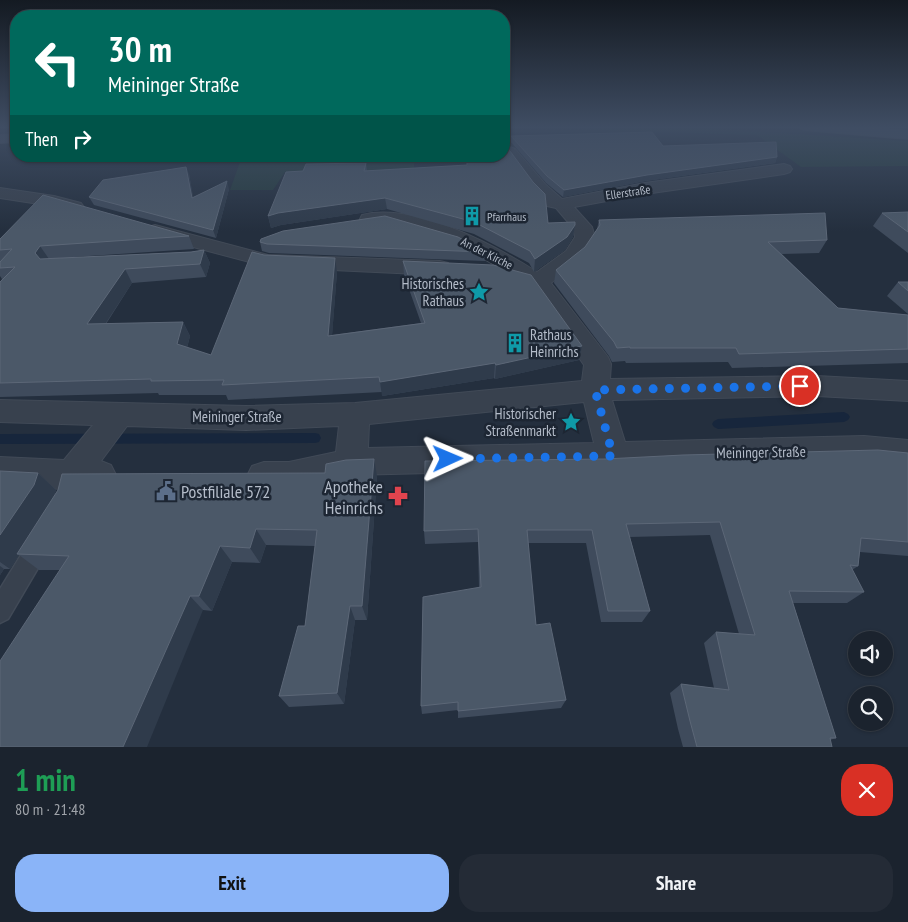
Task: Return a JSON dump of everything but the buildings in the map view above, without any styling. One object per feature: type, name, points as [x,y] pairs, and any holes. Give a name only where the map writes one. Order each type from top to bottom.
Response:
[{"type":"street","points":[[516,161],[529,178],[552,202],[562,204],[582,227],[585,238],[574,255],[538,282]]},
{"type":"street","name":"Ellerstraße","points":[[562,204],[604,194],[723,179],[784,168]]},
{"type":"street","points":[[0,193],[54,201],[89,212]]},
{"type":"street","name":"An der Kirche","points":[[349,222],[386,217],[466,240],[538,282]]},
{"type":"street","points":[[134,225],[268,261],[456,269]]},
{"type":"street","points":[[187,259],[230,251],[257,240]]},
{"type":"street","points":[[484,270],[494,270],[538,282],[598,364],[595,390],[613,456]]},
{"type":"street","name":"Meininger Straße","points":[[0,411],[116,419],[246,418],[354,414],[595,390],[817,386],[903,397]]},
{"type":"street","points":[[351,462],[354,414]]},
{"type":"street","points":[[75,476],[116,419]]},
{"type":"street","name":"Meininger Straße","points":[[240,476],[289,476],[351,462],[864,449],[908,453]]},
{"type":"street","points":[[0,472],[75,476],[131,475]]},
{"type":"lane","points":[[0,611],[50,528]]},
{"type":"green space","points":[[793,161],[908,161],[908,166],[801,167]]},
{"type":"green space","points":[[240,162],[414,162],[414,172],[285,172],[273,190],[230,190]]},
{"type":"waterway","points":[[718,424],[844,417]]},
{"type":"waterway","points":[[0,439],[315,438]]},
{"type":"place","name":"Pfarrhaus","points":[[472,216]]},
{"type":"place","name":"Historisches Rathaus","points":[[479,292]]},
{"type":"place","name":"Rathaus Heinrichs","points":[[515,343]]},
{"type":"place","name":"Historischer Straßenmarkt","points":[[571,422]]},
{"type":"place","name":"Postfiliale 572","points":[[166,491]]},
{"type":"place","name":"Apotheke Heinrichs","points":[[398,496]]},
{"type":"route","points":[[448,459],[613,456],[595,390],[800,386]]}]
